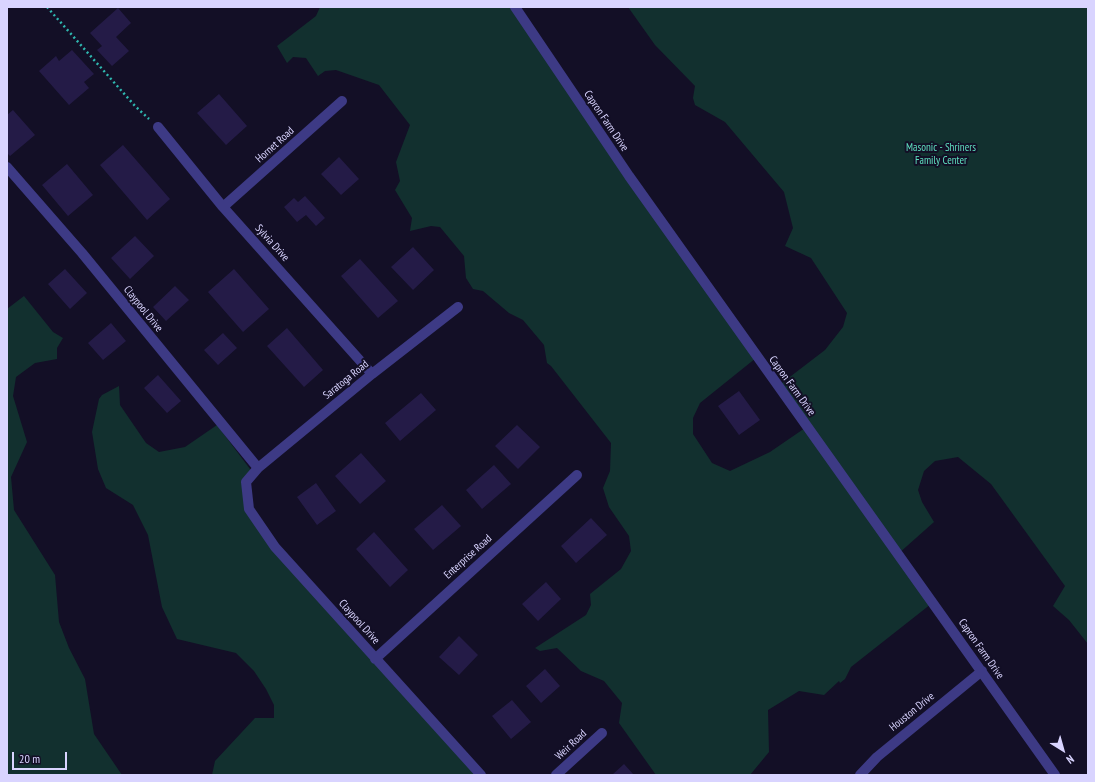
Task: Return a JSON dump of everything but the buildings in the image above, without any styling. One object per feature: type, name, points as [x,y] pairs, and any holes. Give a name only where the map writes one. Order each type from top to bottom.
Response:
[{"type":"street","name":"Capron Farm Drive","points":[[515,7],[629,176],[1055,775]]},
{"type":"street","name":"Hornet Road","points":[[223,207],[342,101]]},
{"type":"street","name":"Sylvia Drive","points":[[158,127],[223,207],[372,374]]},
{"type":"street","name":"Claypool Drive","points":[[7,167],[82,253],[255,471],[246,482],[249,509],[275,547],[481,775]]},
{"type":"street","name":"Saratoga Road","points":[[255,471],[372,374],[458,308]]},
{"type":"street","name":"Enterprise Road","points":[[375,659],[578,475]]},
{"type":"street","name":"Houston Drive","points":[[860,775],[876,757],[982,671]]},
{"type":"street","name":"Weir Road","points":[[556,775],[602,733]]},
{"type":"path","points":[[47,7],[135,106],[158,127]]},
{"type":"green space","name":"Masonic - Shriners Family Center","points":[[320,7],[515,7],[756,358],[700,403],[693,418],[693,434],[712,463],[730,471],[770,452],[805,428],[778,386],[825,350],[843,327],[847,313],[811,258],[785,246],[793,228],[784,192],[725,122],[695,105],[693,98],[695,86],[655,45],[628,7],[1088,7],[1088,644],[1069,620],[1053,606],[1065,586],[991,484],[958,457],[935,461],[924,471],[918,490],[922,502],[934,522],[898,554],[931,604],[851,667],[845,679],[840,683],[839,681],[824,695],[799,691],[768,710],[769,752],[750,775],[656,775],[619,723],[622,703],[604,681],[581,671],[557,648],[540,651],[535,648],[586,615],[591,605],[590,594],[621,569],[631,551],[629,536],[609,507],[603,488],[610,471],[611,443],[551,366],[547,363],[544,345],[523,320],[509,313],[483,291],[473,289],[466,278],[464,256],[440,227],[431,226],[410,231],[412,218],[395,190],[400,181],[396,162],[410,125],[379,85],[336,70],[325,71],[318,76],[306,58],[293,57],[287,63],[277,46],[316,16]]},
{"type":"green space","points":[[24,296],[53,332],[63,338],[57,348],[57,359],[35,363],[16,377],[13,396],[27,442],[11,477],[14,510],[55,575],[59,622],[69,648],[85,679],[94,734],[122,775],[7,775],[7,309]]},
{"type":"green space","points":[[119,386],[120,405],[146,443],[159,452],[185,447],[217,425],[253,473],[247,487],[248,509],[478,775],[212,775],[215,761],[255,718],[274,718],[274,705],[266,689],[254,671],[236,653],[177,639],[162,607],[148,535],[133,505],[106,488],[98,469],[92,432],[99,399],[102,395]]}]
